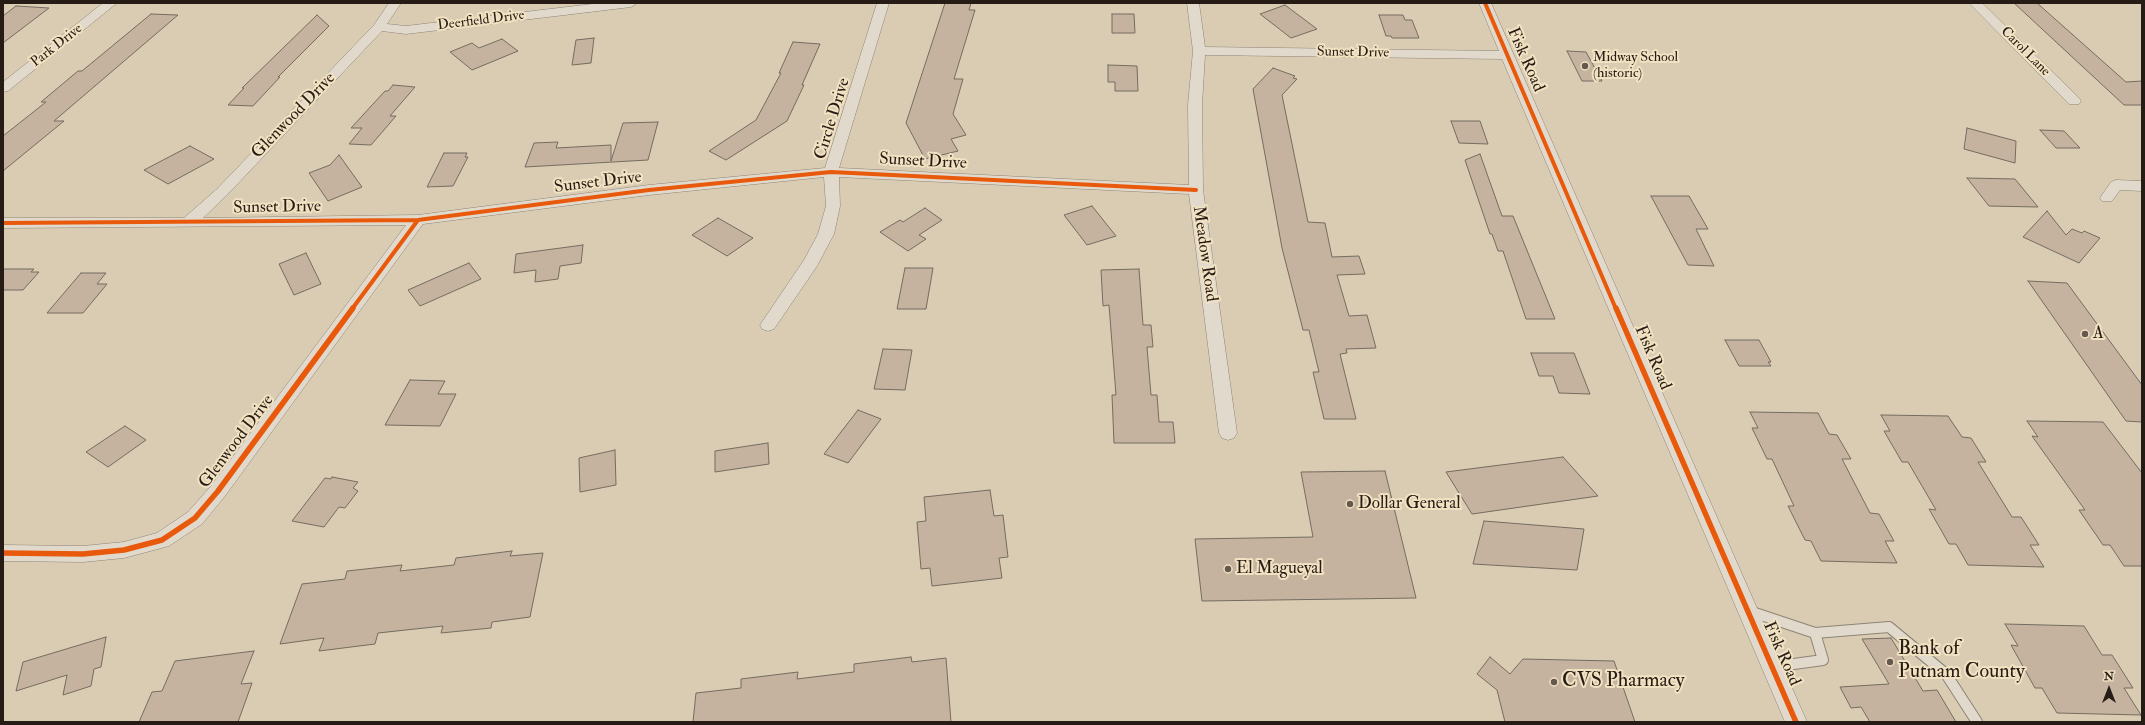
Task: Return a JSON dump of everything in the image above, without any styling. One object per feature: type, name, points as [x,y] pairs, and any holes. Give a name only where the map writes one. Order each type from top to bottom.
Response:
[{"type":"street","name":"Park Drive","points":[[3,88],[111,3]]},
{"type":"street","name":"Glenwood Drive","points":[[188,223],[222,192],[379,27],[395,3]]},
{"type":"street","name":"Deerfield Drive","points":[[379,27],[406,30],[631,3]]},
{"type":"street","name":"Circle Drive","points":[[768,325],[811,262],[826,234],[833,206],[831,172],[883,3]]},
{"type":"street","name":"Meadow Road","points":[[1192,3],[1199,52],[1194,105],[1196,190],[1228,433]]},
{"type":"street","name":"Fisk Road","points":[[1484,3],[1508,55],[1746,610],[1796,722]]},
{"type":"street","name":"Carol Lane","points":[[1975,3],[2074,101]]},
{"type":"street","name":"Sunset Drive","points":[[1199,52],[1508,55]]},
{"type":"street","name":"Sunset Drive","points":[[3,223],[188,223],[418,220],[649,190],[831,172],[1196,190]]},
{"type":"street","points":[[2107,198],[2116,185],[2142,186]]},
{"type":"street","name":"Glenwood Drive","points":[[3,553],[83,554],[124,550],[162,540],[195,518],[218,491],[418,220]]},
{"type":"lane","points":[[1746,610],[1816,633],[1889,628],[1946,674],[1977,722]]},
{"type":"lane","points":[[1772,667],[1823,660],[1816,633]]},
{"type":"building","points":[[945,3],[971,3],[969,10],[975,10],[954,79],[963,79],[953,114],[966,135],[951,139],[958,151],[925,159],[906,123]]},
{"type":"building","points":[[2014,3],[2037,3],[2126,82],[2142,81],[2142,105],[2124,105]]},
{"type":"building","points":[[1285,5],[1317,29],[1291,38],[1260,14]]},
{"type":"building","points":[[16,6],[49,8],[3,43],[3,16]]},
{"type":"building","points":[[151,14],[178,15],[54,121],[64,121],[3,171],[3,136],[46,102],[41,102],[78,71],[82,71]]},
{"type":"building","points":[[1112,14],[1134,14],[1135,33],[1112,33]]},
{"type":"building","points":[[317,15],[329,26],[278,77],[280,77],[253,106],[228,105],[244,88],[242,88]]},
{"type":"building","points":[[1379,15],[1403,15],[1405,20],[1412,20],[1419,38],[1392,38],[1391,36],[1386,36]]},
{"type":"building","points":[[594,38],[591,63],[572,65],[576,40]]},
{"type":"building","points":[[502,39],[518,51],[472,70],[450,52],[472,43],[479,48]]},
{"type":"building","points":[[793,42],[820,44],[802,85],[804,85],[787,121],[726,160],[709,151],[756,120],[781,73],[779,73]]},
{"type":"building","name":"Midway School (historic)","points":[[1567,51],[1586,52],[1602,81],[1582,81]]},
{"type":"building","points":[[1108,65],[1137,66],[1138,91],[1115,91],[1115,82],[1108,82]]},
{"type":"building","points":[[1273,68],[1295,76],[1293,78],[1297,79],[1282,95],[1308,222],[1325,223],[1332,257],[1359,256],[1365,274],[1337,275],[1349,316],[1367,315],[1376,348],[1346,349],[1347,353],[1340,354],[1356,419],[1324,419],[1313,372],[1319,372],[1309,330],[1303,330],[1282,248],[1253,89]]},
{"type":"building","points":[[393,85],[415,87],[390,116],[396,116],[371,145],[349,144],[362,128],[351,128],[385,91],[388,91]]},
{"type":"building","points":[[1451,121],[1480,121],[1488,144],[1459,143]]},
{"type":"building","points":[[658,122],[648,160],[525,167],[534,143],[558,142],[556,148],[611,145],[611,161],[623,123]]},
{"type":"building","points":[[1967,128],[2016,141],[2015,163],[1964,149]]},
{"type":"building","points":[[2040,130],[2064,131],[2080,148],[2056,148]]},
{"type":"building","points":[[190,146],[214,159],[168,184],[144,170]]},
{"type":"building","points":[[444,153],[467,153],[465,157],[468,157],[453,186],[427,187]]},
{"type":"building","points":[[1480,154],[1502,216],[1513,216],[1555,319],[1526,319],[1503,251],[1498,251],[1492,234],[1490,234],[1465,160]]},
{"type":"building","points":[[339,155],[362,187],[328,201],[309,173],[330,165]]},
{"type":"building","points":[[1967,178],[2015,179],[2038,207],[1989,206]]},
{"type":"building","points":[[1651,196],[1689,196],[1708,229],[1696,229],[1714,266],[1688,265]]},
{"type":"building","points":[[1092,206],[1116,236],[1087,245],[1064,215]]},
{"type":"building","points":[[925,208],[942,220],[919,235],[926,239],[908,251],[880,232],[900,220],[903,222]]},
{"type":"building","points":[[2047,211],[2066,235],[2072,229],[2082,233],[2084,231],[2100,238],[2079,263],[2023,237]]},
{"type":"building","points":[[718,218],[753,238],[727,256],[692,235]]},
{"type":"building","points":[[583,245],[581,263],[560,266],[558,279],[535,282],[536,270],[514,273],[516,254]]},
{"type":"building","points":[[306,253],[321,284],[294,295],[279,264]]},
{"type":"building","points":[[469,263],[481,279],[420,306],[408,290]]},
{"type":"building","points":[[905,268],[933,268],[926,309],[897,309]]},
{"type":"building","points":[[3,269],[34,269],[31,272],[39,272],[23,290],[3,290]]},
{"type":"building","points":[[1139,269],[1143,325],[1151,325],[1153,347],[1147,347],[1151,395],[1157,395],[1159,422],[1173,422],[1175,443],[1114,443],[1112,395],[1116,395],[1109,305],[1103,306],[1101,270]]},
{"type":"building","points":[[81,273],[106,273],[97,284],[107,284],[83,313],[47,313]]},
{"type":"building","name":"A","points":[[2028,281],[2067,283],[2142,385],[2142,422],[2126,421]]},
{"type":"building","points":[[1725,340],[1759,340],[1771,362],[1768,362],[1771,366],[1739,366]]},
{"type":"building","points":[[883,349],[912,350],[905,390],[874,389]]},
{"type":"building","points":[[1531,353],[1574,353],[1590,394],[1559,393],[1553,376],[1539,376]]},
{"type":"building","points":[[410,380],[445,381],[438,394],[456,394],[440,426],[385,425]]},
{"type":"building","points":[[858,410],[881,419],[848,463],[824,454]]},
{"type":"building","points":[[1750,412],[1818,413],[1829,434],[1837,435],[1851,459],[1842,459],[1870,513],[1879,514],[1894,541],[1885,541],[1897,563],[1821,561],[1811,541],[1805,540],[1788,506],[1794,506],[1772,459],[1767,459],[1752,428],[1758,428]]},
{"type":"building","points":[[1881,415],[1948,416],[1962,437],[1971,438],[1986,462],[1978,462],[2012,517],[2021,517],[2039,545],[2030,545],[2044,567],[1968,565],[1956,544],[1949,544],[1929,509],[1936,510],[1908,462],[1902,462],[1884,431],[1890,431]]},
{"type":"building","points":[[2027,421],[2103,422],[2142,473],[2142,566],[2124,566],[2110,545],[2103,545],[2079,510],[2085,510],[2032,436],[2038,437]]},
{"type":"building","points":[[125,426],[146,440],[108,467],[86,452]]},
{"type":"building","points":[[768,443],[769,464],[715,472],[715,451]]},
{"type":"building","points":[[615,450],[616,485],[580,492],[579,458]]},
{"type":"building","points":[[1563,457],[1598,496],[1472,514],[1446,472]]},
{"type":"building","points":[[1385,471],[1416,598],[1202,601],[1195,539],[1313,537],[1301,472]]},
{"type":"building","points":[[332,477],[358,482],[353,488],[358,491],[345,508],[339,507],[324,527],[292,521],[325,478],[331,479]]},
{"type":"building","points":[[990,490],[994,516],[1003,515],[1008,557],[999,558],[1002,578],[932,586],[930,568],[921,569],[917,522],[926,521],[924,497]]},
{"type":"building","points":[[1484,521],[1584,529],[1577,570],[1473,564]]},
{"type":"building","points":[[512,551],[510,556],[543,553],[530,617],[492,622],[491,628],[441,633],[443,626],[378,633],[375,644],[319,651],[324,638],[280,644],[302,584],[345,579],[347,571],[402,565],[400,571],[454,565],[456,558]]},
{"type":"building","points":[[2005,624],[2084,626],[2102,655],[2112,655],[2133,688],[2124,688],[2141,715],[2057,713],[2042,688],[2035,688],[2011,645],[2018,646]]},
{"type":"building","points":[[106,637],[101,667],[94,669],[91,686],[63,695],[67,675],[16,691],[23,662]]},
{"type":"building","name":"Bank of Putnam County","points":[[1891,638],[1923,691],[1937,690],[1956,722],[1870,722],[1861,707],[1851,708],[1840,687],[1889,684],[1862,639]]},
{"type":"building","points":[[254,651],[241,684],[252,683],[238,722],[139,722],[152,692],[162,691],[175,661]]},
{"type":"building","points":[[911,657],[912,662],[946,658],[951,722],[693,722],[696,693],[741,688],[741,679],[798,672],[797,679],[854,672],[854,664]]},
{"type":"building","name":"CVS Pharmacy","points":[[1490,657],[1510,674],[1523,659],[1614,661],[1635,722],[1505,722],[1497,690],[1477,674]]},
{"type":"cycle path","points":[[1485,3],[1660,411],[1796,722]]},
{"type":"cycle path","points":[[3,223],[188,223],[418,220],[649,190],[831,172],[1196,190]]},
{"type":"cycle path","points":[[3,553],[83,554],[124,550],[162,540],[195,518],[218,491],[418,220]]},
{"type":"place","name":"Midway School (historic)","points":[[1585,66]]},
{"type":"place","name":"A","points":[[2085,334]]},
{"type":"place","name":"Dollar General","points":[[1350,504]]},
{"type":"place","name":"El Magueyal","points":[[1228,569]]},
{"type":"place","name":"Bank of Putnam County","points":[[1890,662]]},
{"type":"place","name":"CVS Pharmacy","points":[[1554,682]]}]
